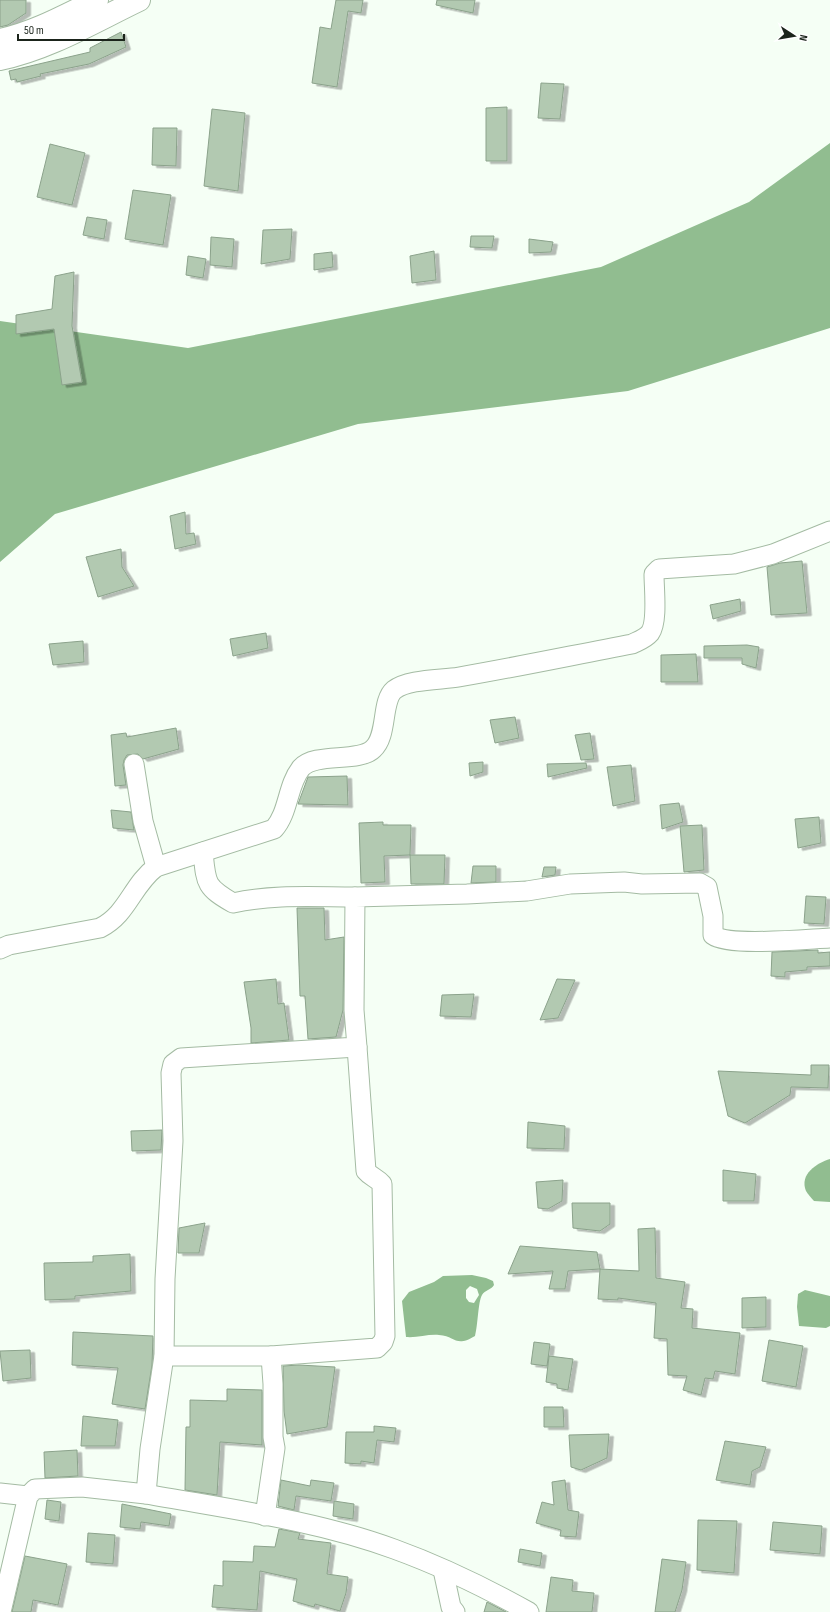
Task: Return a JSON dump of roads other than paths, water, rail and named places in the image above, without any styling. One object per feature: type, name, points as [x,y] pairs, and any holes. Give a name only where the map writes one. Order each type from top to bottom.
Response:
[{"type":"highway","points":[[0,40],[11,38],[44,25],[97,0]]},
{"type":"highway","points":[[0,59],[16,56],[51,42],[139,0]]},
{"type":"street","points":[[0,948],[100,928],[111,922],[123,909],[146,874],[156,867],[274,829],[281,821],[296,777],[302,768],[311,762],[364,754],[374,749],[381,733],[392,691],[402,685],[458,677],[632,644],[644,639],[651,632],[654,624],[654,574],[659,569],[734,564],[773,554],[830,531]]},
{"type":"street","points":[[134,764],[143,821],[156,867]]},
{"type":"street","points":[[203,852],[206,880],[216,893],[233,903],[254,898],[276,896],[354,897],[467,894],[527,891],[570,884],[700,882],[707,887],[713,916],[713,935],[719,940],[761,941],[830,938]]},
{"type":"street","points":[[164,1356],[271,1356],[378,1348],[383,1342],[385,1336],[382,1184],[378,1179],[370,1177],[366,1171],[354,1010],[354,897]]},
{"type":"street","points":[[146,1494],[150,1449],[164,1356],[165,1280],[173,1141],[171,1073],[173,1064],[181,1058],[200,1056],[261,1054],[357,1047]]},
{"type":"street","points":[[265,1516],[275,1448],[273,1437],[273,1384],[271,1356]]},
{"type":"street","points":[[1,1612],[28,1496],[35,1489],[82,1487],[146,1494],[265,1516],[298,1523],[394,1549],[490,1590],[529,1612]]},
{"type":"street","points":[[0,1493],[28,1496]]},
{"type":"street","points":[[443,1570],[451,1607],[454,1612]]}]
